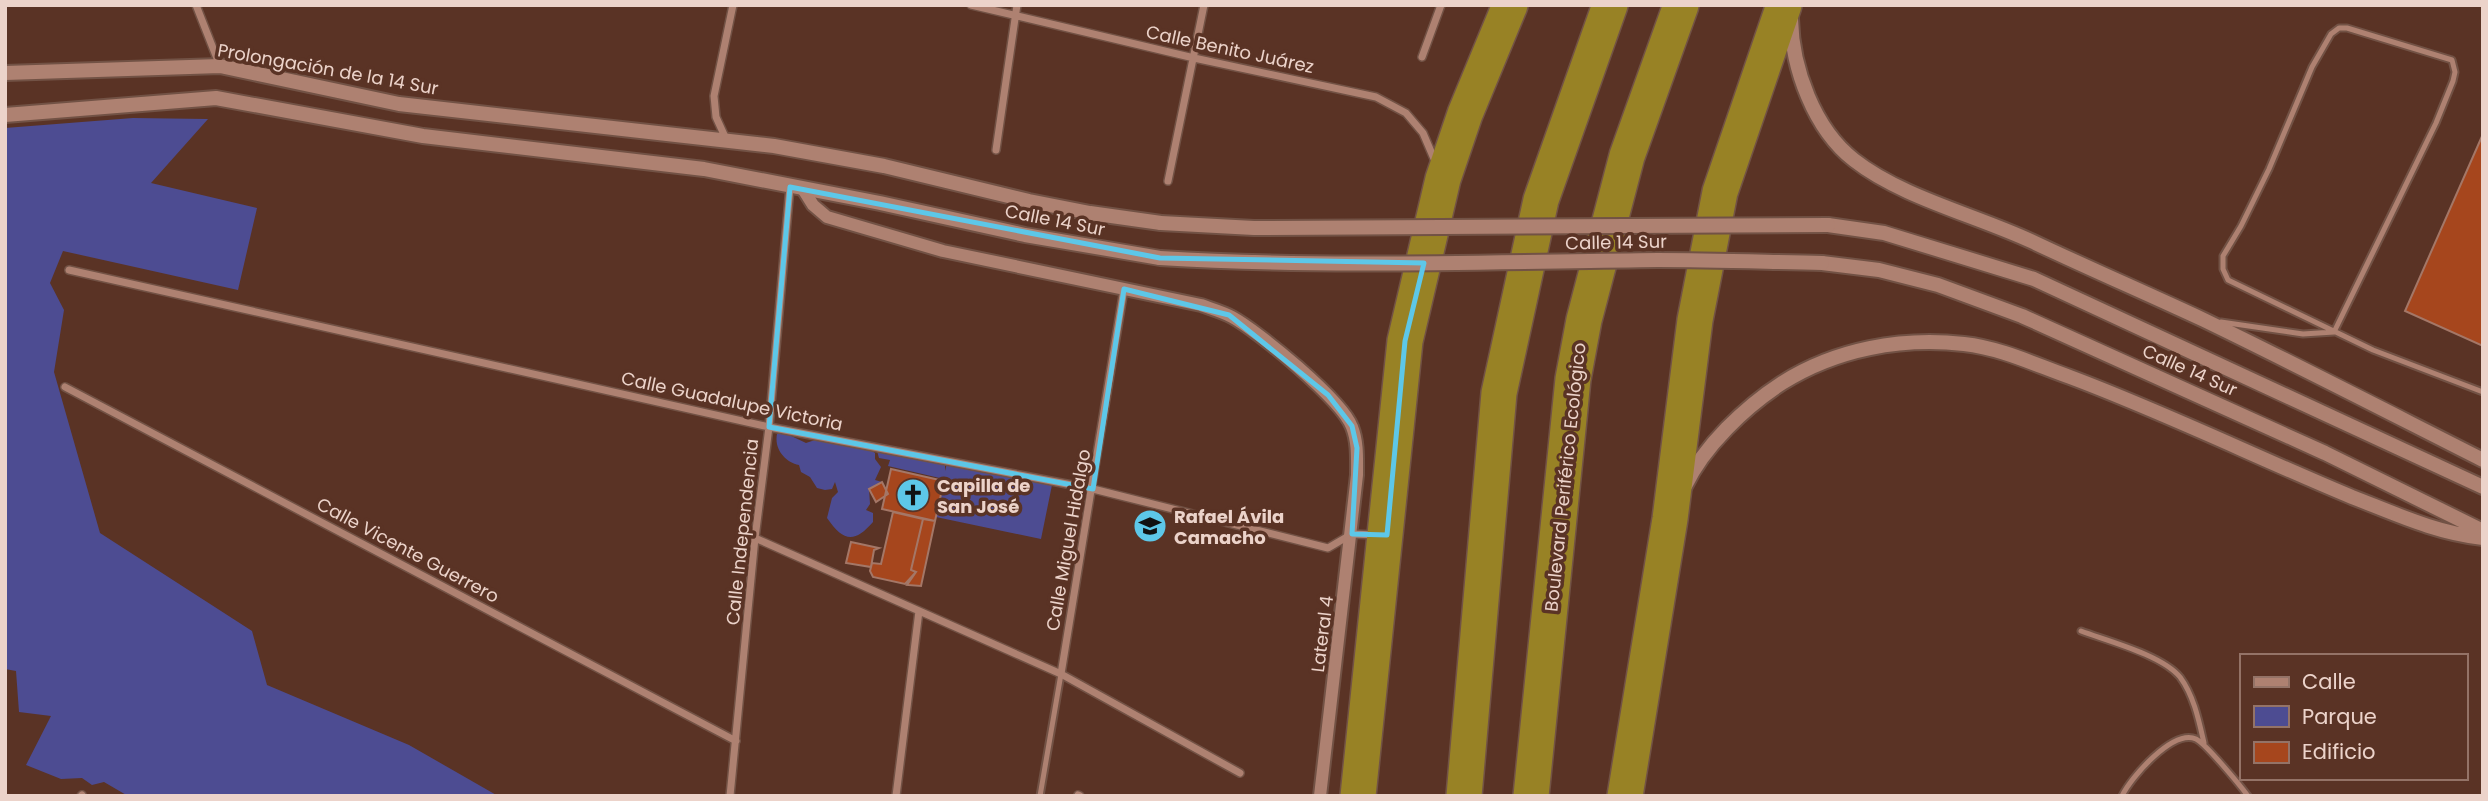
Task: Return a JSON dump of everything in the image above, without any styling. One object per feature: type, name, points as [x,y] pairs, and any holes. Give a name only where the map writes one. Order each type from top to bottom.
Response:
[{"type":"highway","points":[[1358,796],[1405,341],[1443,179],[1465,114],[1510,5]]},
{"type":"highway","points":[[1464,796],[1499,393],[1541,200],[1610,5]]},
{"type":"highway","name":"Boulevard Periférico Ecológico","points":[[1531,796],[1573,379],[1581,331],[1627,156],[1681,5]]},
{"type":"highway","points":[[1625,796],[1670,519],[1695,320],[1720,192],[1784,5]]},
{"type":"main road","points":[[1791,5],[1791,40],[1807,96],[1821,123],[1854,160],[1912,192],[1997,225],[2204,320],[2483,460]]},
{"type":"main road","name":"Prolongación de la 14 Sur","points":[[5,73],[220,66],[399,104],[727,140]]},
{"type":"main road","name":"Calle 14 Sur","points":[[5,115],[216,98],[423,136],[704,170],[880,203],[1062,242],[1173,258],[1252,264],[1493,264],[1661,260],[1822,263],[1880,270],[1938,285],[2022,317],[2325,453],[2483,531]]},
{"type":"main road","name":"Calle 14 Sur","points":[[727,140],[884,166],[1090,213],[1175,223],[1254,228],[1828,225],[1884,233],[2034,278],[2483,487]]},
{"type":"main road","points":[[1670,519],[1699,464],[1736,419],[1773,389],[1805,370],[1846,354],[1898,343],[1941,342],[1994,349],[2112,393],[2429,528],[2483,538]]},
{"type":"street","points":[[196,5],[220,66]]},
{"type":"street","points":[[727,140],[716,117],[714,96],[733,5]]},
{"type":"street","name":"Calle Benito Juárez","points":[[971,5],[1194,58],[1376,97],[1406,113],[1423,133],[1443,179]]},
{"type":"street","points":[[996,150],[1017,5]]},
{"type":"street","points":[[1168,181],[1204,5]]},
{"type":"street","points":[[1422,57],[1441,5]]},
{"type":"street","name":"Lateral 4","points":[[796,188],[827,217],[943,251],[1201,305],[1229,315],[1249,327],[1343,410],[1352,426],[1357,448],[1357,475],[1320,796]]},
{"type":"street","name":"Calle Independencia","points":[[730,796],[755,538],[796,188]]},
{"type":"street","name":"Calle Guadalupe Victoria","points":[[69,270],[769,427],[1093,489],[1328,548],[1352,534],[1387,535]]},
{"type":"street","name":"Calle Miguel Hidalgo","points":[[1061,674],[1124,289]]},
{"type":"street","name":"Calle Vicente Guerrero","points":[[65,387],[736,741]]},
{"type":"street","points":[[755,538],[1061,674],[1240,773]]},
{"type":"street","points":[[895,796],[919,611]]},
{"type":"lane","points":[[2334,332],[2437,123],[2455,72],[2452,60],[2446,57],[2347,28],[2339,28],[2332,34],[2312,67],[2269,169],[2223,256],[2222,263],[2228,280],[2334,332],[2483,392]]},
{"type":"lane","points":[[2204,320],[2303,334],[2334,332]]},
{"type":"lane","points":[[2081,631],[2155,660],[2178,675],[2189,692],[2204,743]]},
{"type":"lane","name":"Calle Miguel Hidalgo","points":[[1040,796],[1061,674]]},
{"type":"lane","points":[[2122,796],[2138,770],[2159,752],[2181,739],[2193,737],[2204,743],[2248,796]]},
{"type":"highlighted area","points":[[790,187],[1160,258],[1424,263],[1405,341],[1387,535],[1352,534],[1357,448],[1352,426],[1328,395],[1229,315],[1124,289],[1093,489],[769,427]]},
{"type":"green space","points":[[133,118],[208,119],[151,183],[257,208],[238,290],[63,251],[50,283],[64,310],[54,372],[100,533],[252,631],[267,685],[409,745],[498,796],[128,796],[104,782],[92,785],[82,778],[61,779],[26,765],[51,716],[19,712],[16,671],[5,669],[5,128]]},
{"type":"green space","points":[[785,433],[806,443],[818,439],[866,447],[875,453],[875,459],[881,467],[875,480],[882,482],[869,489],[870,504],[866,510],[873,513],[873,522],[860,534],[849,537],[844,535],[827,518],[832,498],[838,492],[835,482],[832,489],[817,488],[810,477],[801,472],[799,465],[785,458],[777,445],[777,434]]},
{"type":"green space","points":[[877,451],[945,461],[945,471],[947,463],[1052,485],[1041,539],[936,517],[944,479],[888,466],[890,460],[879,458]]},
{"type":"building","points":[[2483,134],[2483,346],[2405,311]]},
{"type":"building","name":"Capilla de San José","points":[[891,469],[944,481],[935,521],[882,509]]},
{"type":"building","points":[[882,482],[888,494],[876,502],[869,489]]},
{"type":"building","points":[[893,512],[923,519],[911,570],[916,572],[905,584],[873,577],[870,571],[872,563],[881,564]]},
{"type":"building","points":[[923,519],[935,521],[921,586],[907,585],[916,572],[911,570]]},
{"type":"building","points":[[851,542],[879,548],[874,550],[871,567],[846,563]]},
{"type":"place","name":"Capilla de San José","points":[[913,495]]},
{"type":"place","name":"Rafael Ávila Camacho","points":[[1150,526]]}]
